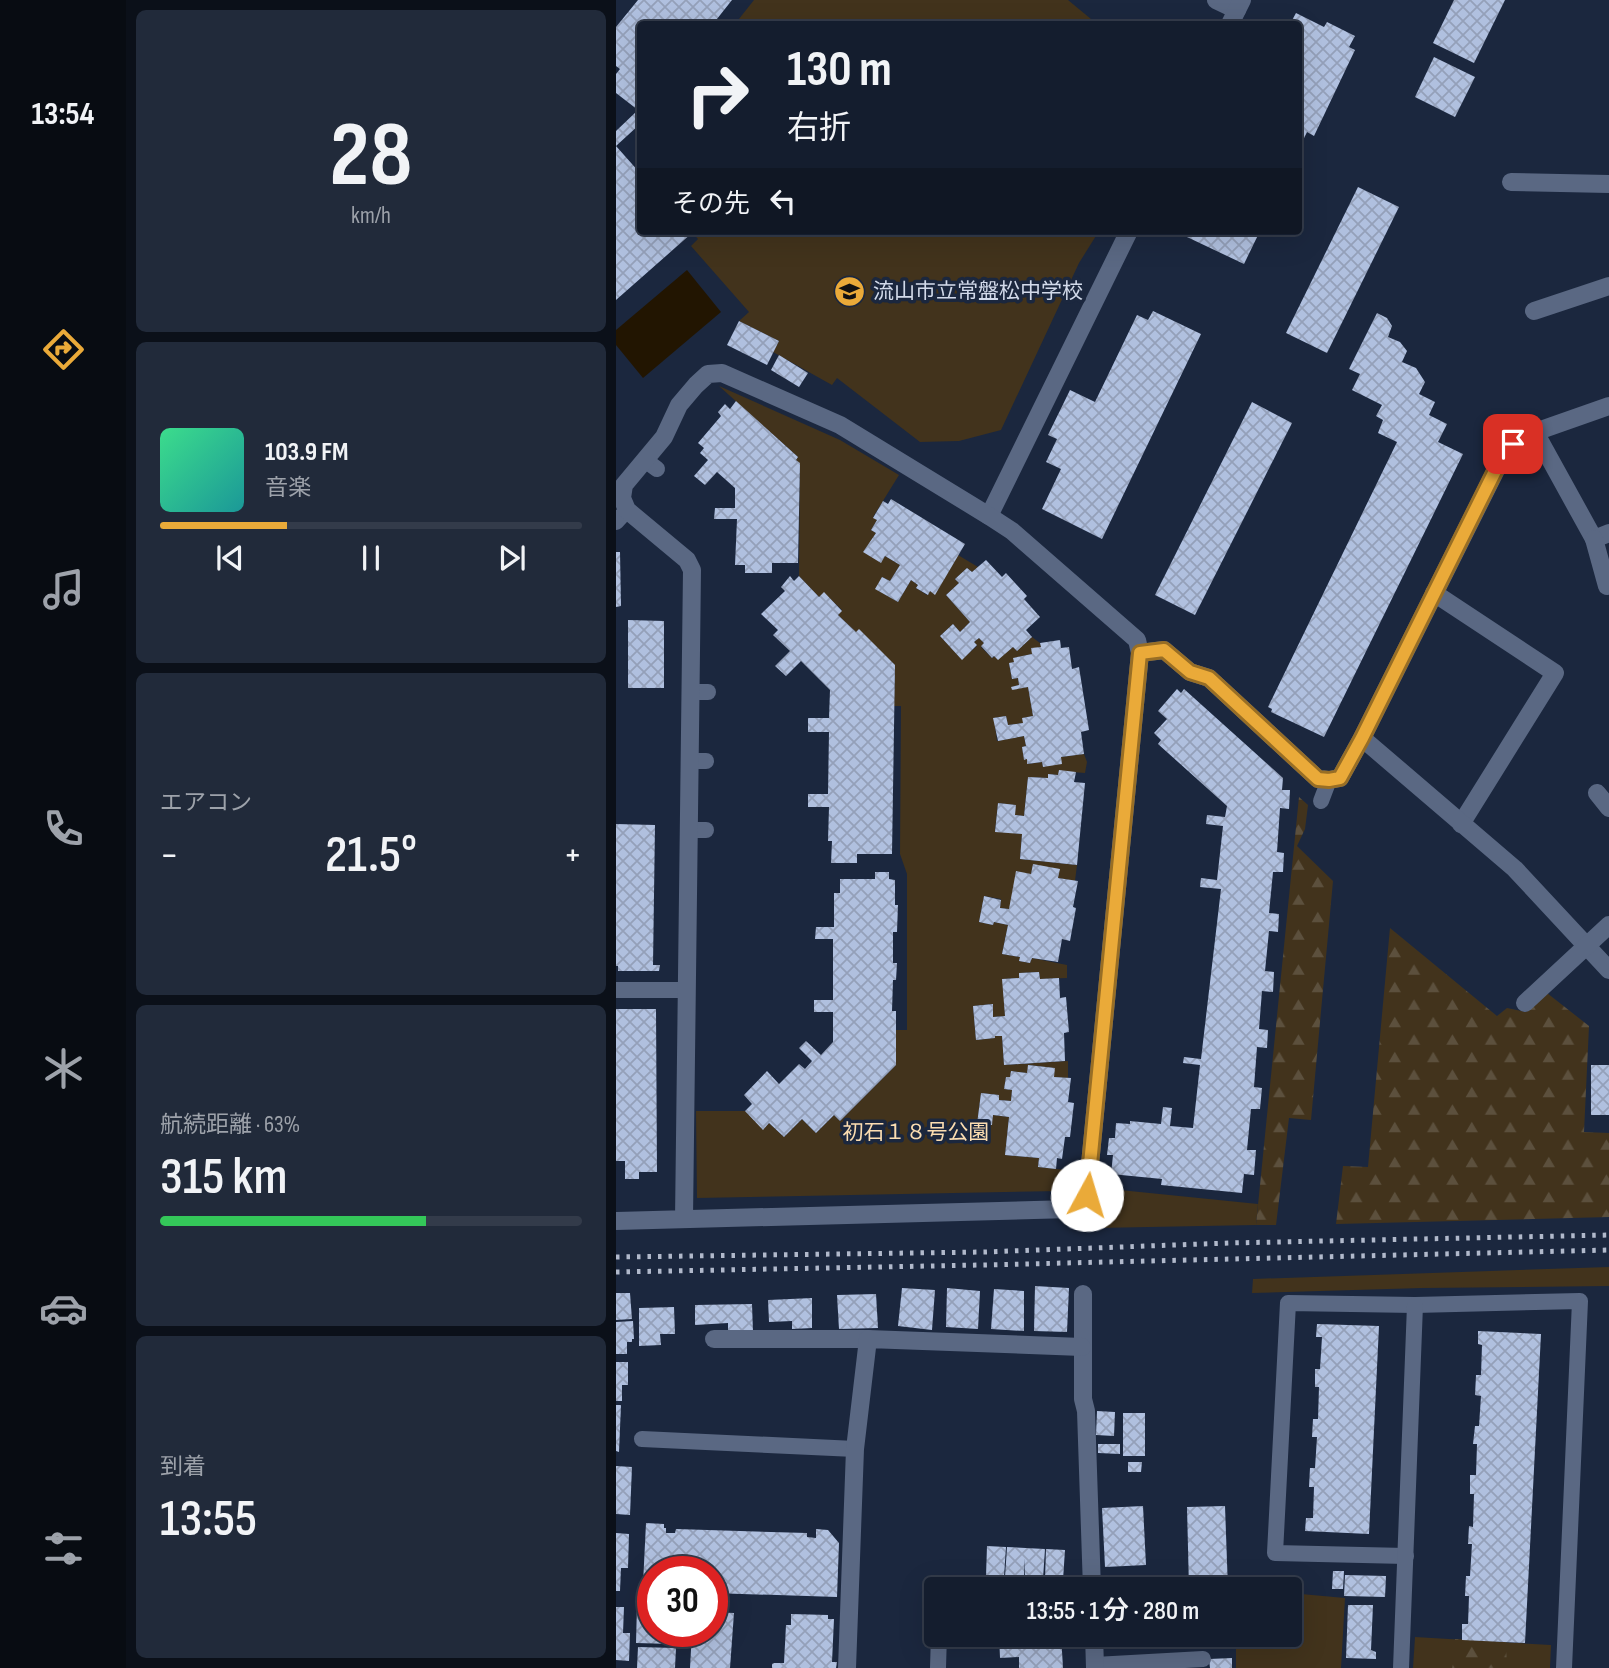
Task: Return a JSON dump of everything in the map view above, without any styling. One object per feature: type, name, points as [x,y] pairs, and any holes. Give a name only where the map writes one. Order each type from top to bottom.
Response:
[{"type":"street","points":[[1216,0],[1236,12]]},
{"type":"street","points":[[1511,182],[1609,184]]},
{"type":"street","points":[[989,516],[1127,235]]},
{"type":"street","points":[[1534,311],[1609,286]]},
{"type":"street","points":[[616,1221],[1071,1209],[1083,1202],[1087,1195],[1140,653],[1137,640],[1012,531],[989,516],[840,425],[722,373],[708,374],[679,405],[651,465],[624,485],[621,516],[687,560],[692,570],[699,692],[694,969],[687,990],[693,1038],[684,1219]]},
{"type":"street","points":[[1140,653],[1164,650],[1190,672],[1226,683],[1318,779],[1340,778],[1507,447],[1535,432],[1609,407]]},
{"type":"street","points":[[1535,432],[1601,536],[1606,586]]},
{"type":"street","points":[[1434,593],[1555,673],[1461,824]]},
{"type":"street","points":[[1362,738],[1515,869],[1609,970]]},
{"type":"street","points":[[1597,793],[1609,808]]},
{"type":"street","points":[[1525,1003],[1609,925]]},
{"type":"street","points":[[1083,1294],[1083,1399],[1086,1411],[1092,1577]]},
{"type":"street","points":[[714,1339],[868,1339],[1082,1347]]},
{"type":"street","points":[[847,1668],[855,1449],[868,1339]]},
{"type":"street","points":[[1095,1647],[1096,1666]]},
{"type":"lane","points":[[1502,429],[1513,444]]},
{"type":"lane","points":[[1321,801],[1329,780]]},
{"type":"lane","points":[[616,990],[687,990]]},
{"type":"lane","points":[[1406,1556],[1275,1553],[1288,1303],[1415,1305],[1580,1301],[1564,1668]]},
{"type":"lane","points":[[1401,1668],[1415,1305]]},
{"type":"lane","points":[[642,1439],[855,1449]]},
{"type":"lane","points":[[938,1668],[939,1647]]},
{"type":"lane","points":[[1096,1666],[1203,1659]]},
{"type":"green space","points":[[754,0],[1068,0],[1093,21],[737,21]]},
{"type":"green space","points":[[694,235],[1096,235],[1079,263],[1001,430],[959,441],[920,442],[837,378],[832,385],[773,352],[779,341],[739,321],[749,312],[691,246],[698,239]]},
{"type":"green space","name":"初石１８号公園","points":[[719,386],[840,440],[899,475],[873,517],[877,520],[871,530],[876,533],[864,552],[881,562],[885,556],[900,565],[890,581],[882,577],[876,589],[898,602],[911,580],[918,585],[916,588],[927,595],[930,591],[935,594],[958,555],[978,567],[972,572],[967,568],[955,579],[959,583],[946,595],[970,622],[960,632],[953,624],[940,636],[962,659],[977,646],[974,642],[979,638],[984,643],[981,647],[992,658],[1013,647],[1017,651],[1032,637],[1040,643],[1041,647],[1032,649],[1032,654],[1014,658],[1014,662],[1009,664],[1012,679],[1018,678],[1019,685],[1012,689],[1028,687],[1033,716],[1023,718],[1023,723],[1008,725],[1006,716],[994,718],[997,741],[1024,736],[1024,759],[1027,759],[1028,764],[1042,762],[1043,767],[1061,757],[1084,754],[1087,762],[1085,773],[1059,771],[1058,775],[1049,774],[1048,778],[1028,777],[1024,816],[1015,815],[1015,805],[998,803],[995,831],[1022,834],[1020,859],[1077,865],[1075,881],[1058,878],[1033,865],[1031,874],[1009,909],[1000,908],[1001,899],[984,896],[979,922],[1008,925],[1002,954],[1020,957],[1019,961],[1030,963],[1032,958],[1067,965],[1067,978],[1040,979],[1039,972],[1020,973],[1019,978],[1003,979],[1005,1016],[993,1017],[992,1004],[973,1006],[976,1040],[1002,1036],[1004,1065],[1068,1061],[1068,1078],[1054,1077],[1054,1068],[1029,1065],[1027,1073],[1011,1071],[1010,1077],[1006,1077],[1004,1089],[1012,1090],[1011,1101],[999,1100],[999,1095],[981,1093],[977,1124],[991,1125],[993,1115],[1009,1117],[1005,1155],[1039,1158],[1038,1167],[1076,1171],[1061,1191],[697,1198],[696,1111],[745,1111],[763,1129],[769,1123],[784,1137],[802,1119],[816,1133],[834,1115],[840,1121],[896,1065],[896,1030],[907,1030],[907,874],[900,854],[901,706],[894,706],[895,665],[838,615],[842,610],[824,593],[819,597],[799,576],[798,457]]},
{"type":"green space","points":[[1299,797],[1308,805],[1305,829],[1297,846],[1333,881],[1311,1120],[1289,1118],[1276,1225],[1256,1225]]},
{"type":"green space","points":[[1390,928],[1497,1016],[1507,1008],[1526,1012],[1547,993],[1589,1026],[1584,1132],[1609,1133],[1609,1217],[1336,1224],[1343,1166],[1368,1167]]},
{"type":"green space","points":[[1110,1189],[1258,1204],[1256,1225],[1096,1228],[1099,1201],[1108,1202]]},
{"type":"green space","points":[[1609,1267],[1609,1286],[1252,1293],[1253,1279]]},
{"type":"green space","points":[[1302,1594],[1345,1598],[1341,1668],[1236,1668],[1236,1647],[1302,1647]]},
{"type":"green space","points":[[1415,1637],[1551,1645],[1550,1668],[1413,1668]]},
{"type":"green space","points":[[1455,1639],[1506,1642],[1507,1668],[1452,1668]]},
{"type":"shaded area","points":[[687,270],[721,312],[643,378],[616,345],[616,330]]},
{"type":"building","points":[[638,0],[732,0],[715,21],[637,21],[637,109],[616,93],[616,74],[620,69],[616,66],[616,27]]},
{"type":"building","points":[[1454,0],[1505,0],[1474,63],[1433,43]]},
{"type":"building","points":[[1296,13],[1324,27],[1327,22],[1355,36],[1349,47],[1355,50],[1314,136],[1307,132],[1302,143],[1302,21],[1292,21]]},
{"type":"building","points":[[1434,57],[1475,77],[1455,117],[1415,97]]},
{"type":"building","points":[[637,111],[637,127],[616,146],[616,131]]},
{"type":"building","points":[[616,146],[637,170],[637,235],[690,235],[616,300]]},
{"type":"building","points":[[1358,187],[1399,207],[1327,353],[1286,333]]},
{"type":"building","points":[[1188,235],[1258,235],[1244,264],[1187,237]]},
{"type":"building","points":[[1153,311],[1201,334],[1102,539],[1042,509],[1061,469],[1046,462],[1057,439],[1048,435],[1070,390],[1095,402],[1137,315],[1148,320]]},
{"type":"building","points":[[1377,313],[1387,318],[1392,326],[1388,337],[1400,342],[1407,351],[1402,362],[1416,368],[1425,382],[1419,394],[1435,402],[1429,415],[1447,424],[1438,442],[1463,454],[1324,737],[1271,712],[1272,709],[1268,707],[1397,442],[1378,433],[1383,420],[1376,416],[1382,405],[1352,390],[1360,374],[1349,369]]},
{"type":"building","points":[[739,321],[779,341],[767,365],[727,345]]},
{"type":"building","points":[[779,355],[808,373],[799,387],[771,370]]},
{"type":"building","points":[[736,401],[798,457],[796,460],[800,463],[798,563],[772,563],[772,573],[745,573],[745,565],[735,565],[737,519],[714,519],[715,508],[735,508],[735,488],[717,472],[705,485],[694,476],[708,460],[700,453],[704,448],[698,443],[721,416],[718,412],[725,404],[730,409]]},
{"type":"building","points":[[1252,402],[1292,423],[1195,615],[1155,595]]},
{"type":"building","points":[[891,499],[965,544],[935,595],[930,591],[928,595],[916,588],[918,585],[911,580],[898,602],[875,589],[882,577],[890,581],[900,565],[885,556],[881,563],[863,552],[876,533],[871,530],[877,520],[873,518],[883,501],[888,504]]},
{"type":"building","points":[[616,552],[620,552],[621,606],[616,607]]},
{"type":"building","points":[[986,560],[1002,577],[1006,573],[1027,596],[1024,599],[1040,617],[1026,630],[1032,637],[1017,651],[1013,647],[998,660],[994,656],[992,658],[981,646],[984,643],[979,638],[974,642],[977,645],[962,660],[940,636],[953,624],[960,632],[970,622],[946,595],[959,583],[955,579],[967,568],[972,572]]},
{"type":"building","points":[[790,576],[794,581],[799,576],[819,597],[824,592],[842,611],[838,615],[856,632],[859,629],[895,665],[892,854],[857,854],[857,863],[831,863],[832,841],[828,841],[829,807],[808,807],[808,794],[828,794],[829,732],[808,732],[808,718],[829,718],[830,690],[801,661],[786,676],[775,666],[790,651],[773,635],[778,630],[761,614],[785,591],[781,587]]},
{"type":"building","points":[[628,620],[664,621],[664,688],[628,688]]},
{"type":"building","points":[[1060,640],[1061,648],[1069,647],[1072,669],[1079,667],[1089,730],[1081,732],[1084,754],[1061,757],[1062,764],[1043,767],[1042,762],[1027,764],[1022,747],[1026,746],[1024,736],[998,741],[993,718],[1006,716],[1008,725],[1023,723],[1022,718],[1033,716],[1028,687],[1012,690],[1011,687],[1019,685],[1018,678],[1012,679],[1009,663],[1014,662],[1013,658],[1032,654],[1031,648],[1041,647],[1040,643]]},
{"type":"building","points":[[1177,689],[1181,693],[1184,689],[1283,778],[1282,790],[1290,790],[1289,809],[1280,808],[1277,852],[1284,853],[1283,872],[1273,872],[1269,913],[1279,914],[1278,932],[1269,931],[1265,971],[1274,972],[1273,992],[1262,991],[1259,1029],[1268,1030],[1267,1048],[1257,1047],[1254,1087],[1262,1088],[1260,1109],[1251,1109],[1247,1150],[1256,1150],[1254,1175],[1244,1174],[1242,1193],[1161,1185],[1162,1179],[1111,1174],[1113,1155],[1107,1155],[1109,1138],[1115,1138],[1116,1123],[1130,1124],[1130,1121],[1161,1124],[1163,1107],[1172,1108],[1170,1126],[1193,1128],[1200,1065],[1183,1063],[1184,1057],[1201,1059],[1221,889],[1200,887],[1201,878],[1217,880],[1223,826],[1206,824],[1207,815],[1225,817],[1227,806],[1158,744],[1161,740],[1154,733],[1167,719],[1158,711]]},
{"type":"building","points":[[1059,770],[1076,772],[1074,782],[1085,783],[1077,865],[1020,859],[1022,834],[995,832],[998,803],[1016,805],[1015,815],[1024,816],[1028,777],[1048,778],[1048,774],[1058,775]]},
{"type":"building","points":[[616,824],[655,825],[653,965],[660,965],[659,971],[618,971],[616,966]]},
{"type":"building","points":[[1033,864],[1060,869],[1058,878],[1078,881],[1070,941],[1062,939],[1058,962],[1032,958],[1030,963],[1019,961],[1020,957],[1002,954],[1008,925],[979,922],[984,896],[1001,900],[1000,908],[1009,909],[1016,871],[1031,874]]},
{"type":"building","points":[[875,872],[889,872],[889,879],[895,880],[895,905],[898,905],[897,932],[893,932],[893,963],[897,963],[896,980],[893,980],[892,1011],[896,1011],[896,1065],[840,1121],[834,1115],[816,1133],[802,1119],[784,1137],[769,1123],[763,1130],[745,1111],[752,1104],[744,1095],[767,1071],[779,1084],[799,1064],[805,1069],[812,1061],[799,1048],[806,1041],[821,1055],[833,1042],[833,1012],[814,1012],[814,1000],[833,1000],[833,939],[815,939],[816,927],[834,927],[834,893],[840,893],[840,879],[875,879]]},
{"type":"building","points":[[1039,972],[1040,979],[1059,978],[1060,998],[1066,997],[1069,1032],[1064,1033],[1065,1061],[1004,1065],[1002,1036],[976,1040],[973,1006],[993,1004],[993,1017],[1005,1016],[1002,979],[1019,978],[1019,973]]},
{"type":"building","points":[[616,1009],[656,1009],[657,1172],[639,1172],[639,1179],[625,1179],[625,1161],[616,1161]]},
{"type":"building","points":[[1028,1065],[1055,1068],[1054,1077],[1071,1078],[1068,1102],[1074,1103],[1070,1137],[1065,1137],[1062,1159],[1057,1158],[1056,1169],[1038,1167],[1039,1158],[1005,1155],[1009,1117],[993,1115],[992,1125],[977,1124],[981,1093],[999,1095],[999,1100],[1011,1101],[1012,1090],[1004,1089],[1006,1077],[1010,1077],[1011,1071],[1027,1073]]},
{"type":"building","points":[[1591,1065],[1609,1065],[1609,1115],[1591,1115]]},
{"type":"building","points":[[1035,1286],[1069,1288],[1067,1332],[1034,1331]]},
{"type":"building","points":[[902,1288],[935,1290],[932,1330],[898,1326]]},
{"type":"building","points":[[947,1288],[980,1291],[978,1329],[946,1327]]},
{"type":"building","points":[[994,1289],[1024,1291],[1024,1331],[991,1329]]},
{"type":"building","points":[[616,1293],[630,1293],[632,1319],[616,1320]]},
{"type":"building","points":[[876,1294],[878,1328],[839,1329],[837,1295]]},
{"type":"building","points":[[812,1298],[812,1328],[792,1329],[792,1321],[769,1322],[768,1300]]},
{"type":"building","points":[[752,1304],[753,1332],[728,1333],[728,1323],[695,1325],[695,1305]]},
{"type":"building","points":[[674,1307],[675,1334],[660,1334],[661,1345],[639,1346],[639,1308]]},
{"type":"building","points":[[633,1321],[634,1339],[627,1342],[627,1354],[616,1354],[616,1322]]},
{"type":"building","points":[[1317,1324],[1379,1326],[1369,1534],[1305,1531],[1306,1518],[1313,1518],[1314,1487],[1309,1487],[1310,1468],[1315,1468],[1317,1437],[1312,1437],[1313,1419],[1318,1419],[1319,1387],[1315,1387],[1315,1369],[1320,1369],[1322,1337],[1316,1337]]},
{"type":"building","points":[[1478,1331],[1541,1334],[1525,1643],[1462,1640],[1462,1624],[1468,1624],[1469,1596],[1465,1596],[1466,1576],[1470,1576],[1472,1544],[1468,1544],[1469,1526],[1473,1527],[1474,1494],[1470,1494],[1470,1475],[1476,1475],[1477,1444],[1473,1444],[1475,1426],[1479,1426],[1481,1396],[1475,1395],[1476,1375],[1481,1375],[1482,1345],[1478,1344]]},
{"type":"building","points":[[616,1362],[628,1362],[628,1385],[622,1385],[622,1401],[616,1401]]},
{"type":"building","points":[[616,1405],[621,1405],[619,1452],[616,1451]]},
{"type":"building","points":[[1097,1411],[1115,1412],[1114,1436],[1096,1435]]},
{"type":"building","points":[[1123,1413],[1145,1413],[1145,1456],[1123,1456]]},
{"type":"building","points":[[1098,1444],[1120,1444],[1120,1454],[1098,1453]]},
{"type":"building","points":[[1128,1462],[1142,1462],[1141,1472],[1128,1472]]},
{"type":"building","points":[[616,1466],[632,1467],[630,1515],[616,1514]]},
{"type":"building","points":[[1143,1506],[1146,1565],[1105,1567],[1102,1508]]},
{"type":"building","points":[[1225,1506],[1228,1577],[1189,1577],[1187,1507]]},
{"type":"building","points":[[646,1523],[664,1524],[666,1533],[675,1533],[676,1529],[807,1533],[807,1537],[816,1538],[816,1529],[828,1530],[839,1543],[837,1597],[728,1594],[728,1556],[644,1556]]},
{"type":"building","points":[[616,1533],[629,1534],[628,1568],[621,1568],[620,1591],[616,1591]]},
{"type":"building","points":[[987,1546],[1006,1547],[1004,1577],[986,1576]]},
{"type":"building","points":[[1007,1547],[1045,1549],[1043,1577],[1025,1577],[1025,1558],[1024,1577],[1005,1577]]},
{"type":"building","points":[[1046,1549],[1065,1550],[1063,1577],[1045,1577]]},
{"type":"building","points":[[1333,1571],[1344,1571],[1343,1589],[1332,1589]]},
{"type":"building","points":[[1345,1575],[1386,1576],[1385,1597],[1344,1596]]},
{"type":"building","points":[[1348,1605],[1373,1605],[1371,1650],[1376,1652],[1376,1659],[1346,1658]]},
{"type":"building","points":[[616,1607],[624,1607],[623,1633],[630,1633],[629,1661],[616,1660]]},
{"type":"building","points":[[728,1613],[734,1613],[730,1668],[690,1668],[691,1647],[728,1647]]},
{"type":"building","points":[[791,1614],[828,1615],[828,1619],[834,1619],[832,1662],[837,1662],[836,1668],[772,1668],[774,1663],[784,1663],[786,1625],[791,1625]]},
{"type":"building","points":[[638,1647],[676,1648],[675,1668],[637,1668]]},
{"type":"building","points":[[1000,1647],[1062,1647],[1063,1668],[1019,1668],[1019,1657],[1000,1658]]},
{"type":"building","points":[[1232,1658],[1232,1668],[1210,1668],[1209,1659]]},
{"type":"railway","points":[[616,1257],[984,1252],[1229,1243],[1609,1235]]},
{"type":"railway","points":[[616,1272],[1609,1250]]},
{"type":"place","name":"流山市立常盤松中学校","points":[[850,291]]},
{"type":"route","points":[[1087,1195],[1140,653],[1164,650],[1190,672],[1209,678],[1318,779],[1340,778],[1507,447],[1513,444]]}]
